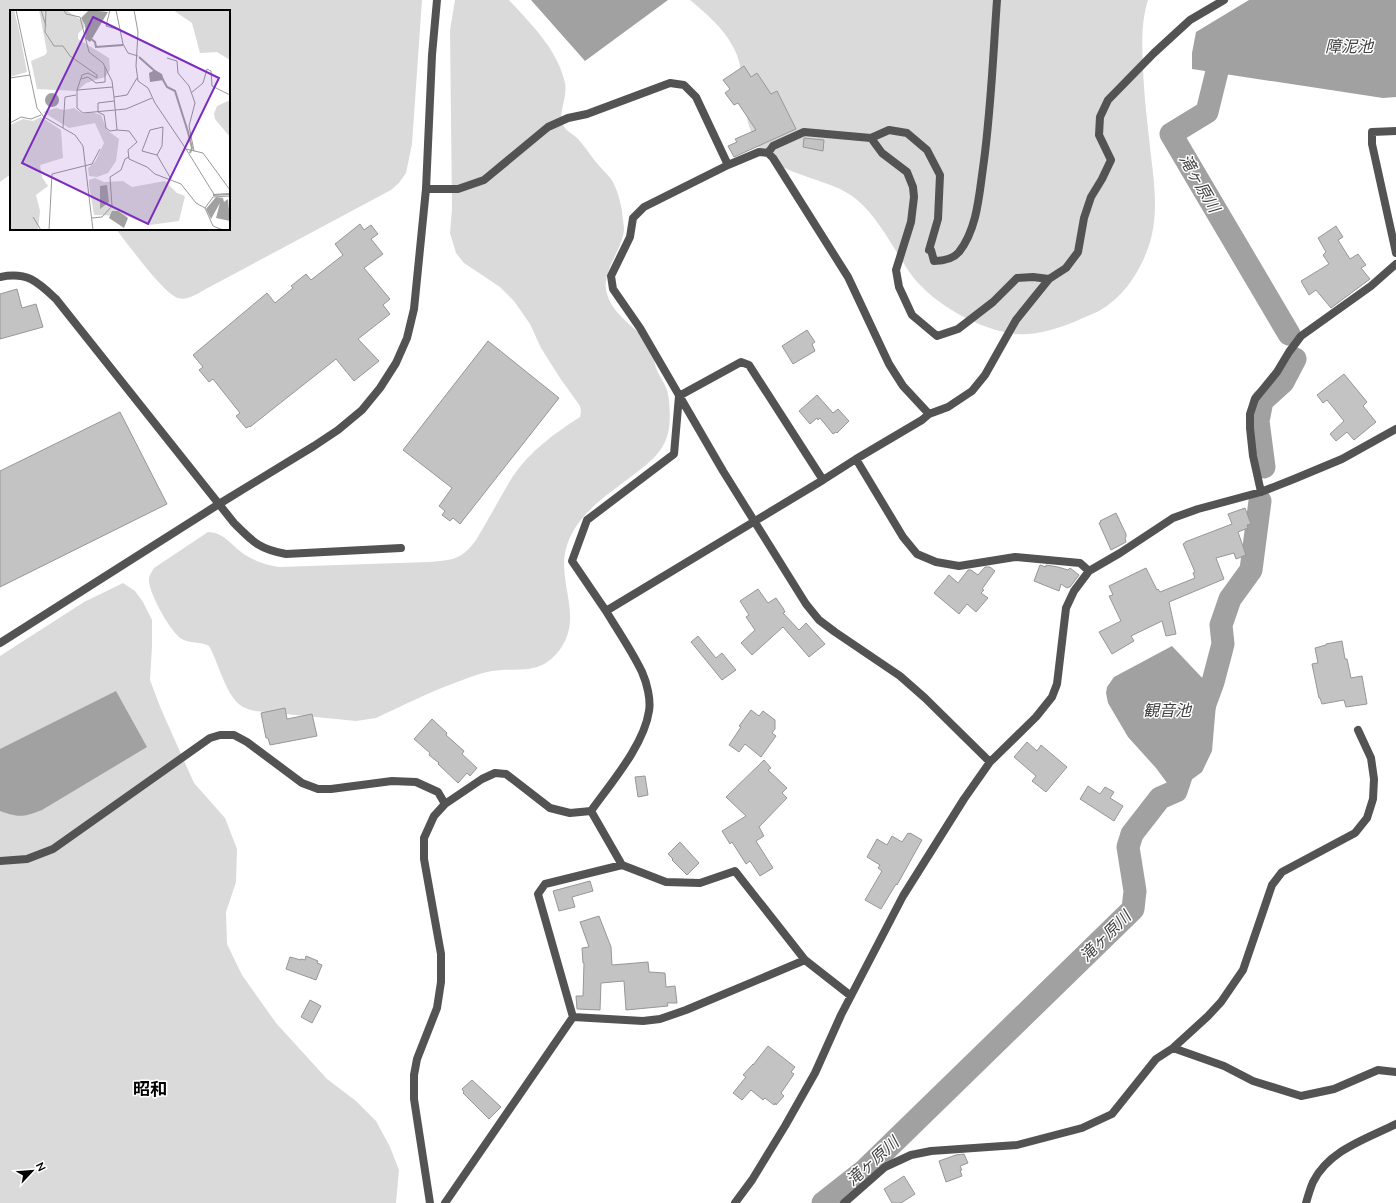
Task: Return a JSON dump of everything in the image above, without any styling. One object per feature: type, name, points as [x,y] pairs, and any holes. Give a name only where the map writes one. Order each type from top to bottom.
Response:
[{"type":"street","points":[[0,643],[338,430],[362,410],[380,388],[396,363],[407,338],[414,309],[426,190],[432,55],[437,0]]},
{"type":"street","points":[[768,152],[773,146],[804,132],[871,138],[890,130],[907,133],[927,150],[940,175],[938,219],[929,250],[931,250],[934,261],[943,261],[957,254],[968,238],[977,208],[989,117],[997,0]]},
{"type":"street","points":[[606,611],[922,420],[929,414],[948,407],[972,391],[985,375],[1016,320],[1049,278],[1066,268],[1078,252],[1084,218],[1091,197],[1111,160],[1099,135],[1100,117],[1108,100],[1154,53],[1190,20],[1224,0]]},
{"type":"street","points":[[426,190],[458,189],[484,180],[548,127],[568,118],[587,114],[670,83],[684,85],[696,97],[728,165]]},
{"type":"street","points":[[1396,131],[1372,132],[1372,144],[1396,252]]},
{"type":"street","points":[[871,138],[882,153],[907,172],[913,187],[914,197],[910,222],[896,270],[899,287],[912,315],[937,336],[958,330],[993,302],[1017,278],[1049,278]]},
{"type":"street","points":[[768,152],[759,152],[728,165],[644,206],[633,218],[630,237],[610,276],[613,290],[640,328],[679,396],[806,604],[819,620],[900,676],[925,698],[990,762]]},
{"type":"street","points":[[768,152],[848,277],[889,364],[904,386],[929,414]]},
{"type":"street","points":[[1261,492],[1253,456],[1250,428],[1250,414],[1255,399],[1277,372],[1289,352],[1302,336],[1371,286],[1396,264]]},
{"type":"street","points":[[0,277],[23,276],[39,283],[56,299],[234,523],[254,542],[268,551],[286,554],[401,548]]},
{"type":"street","points":[[679,396],[741,362],[749,366],[823,480]]},
{"type":"street","points":[[430,1203],[414,1099],[414,1075],[417,1059],[437,1008],[441,982],[441,954],[424,859],[424,838],[434,816],[445,804],[495,773],[506,774],[550,808],[570,813],[591,811],[619,772],[642,736],[650,710],[648,691],[642,673],[606,611],[572,561],[587,520],[674,454],[679,396]]},
{"type":"street","points":[[735,1203],[752,1180],[815,1073],[840,1016],[903,896],[964,799],[990,762],[1036,717],[1052,697],[1057,684],[1060,647],[1066,608],[1074,591],[1089,570],[1120,553],[1173,518],[1198,509],[1261,492],[1342,459],[1396,429]]},
{"type":"street","points":[[856,459],[903,537],[918,554],[936,562],[959,566],[1015,558],[1080,563],[1089,570]]},
{"type":"street","points":[[844,1203],[885,1167],[911,1155],[931,1151],[1018,1145],[1082,1128],[1112,1114],[1156,1059],[1173,1048],[1221,1002],[1243,970],[1272,885],[1282,872],[1354,833],[1367,818],[1373,799],[1374,779],[1370,758],[1358,730]]},
{"type":"street","points":[[0,861],[27,859],[53,849],[210,738],[220,735],[234,735],[247,742],[302,783],[318,789],[331,789],[392,781],[416,782],[438,792],[445,804]]},
{"type":"street","points":[[591,811],[622,865]]},
{"type":"street","points":[[573,1016],[538,894],[546,884],[622,865],[666,882],[700,883],[735,871],[805,960],[851,996]]},
{"type":"street","points":[[573,1016],[644,1021],[660,1018],[681,1012],[805,960]]},
{"type":"street","points":[[446,1203],[573,1016]]},
{"type":"street","points":[[1173,1048],[1224,1066],[1253,1081],[1301,1096],[1334,1089],[1378,1070],[1396,1072]]},
{"type":"street","points":[[1306,1203],[1313,1182],[1327,1163],[1347,1147],[1396,1124]]},
{"type":"shaded area","points":[[0,0],[422,0],[412,144],[406,173],[399,183],[391,190],[195,295],[181,299],[171,294],[136,256],[117,230],[230,230],[230,10],[10,10],[10,175],[0,182]]},
{"type":"shaded area","points":[[455,0],[509,0],[543,38],[556,59],[566,88],[561,121],[566,129],[580,141],[611,179],[618,194],[624,230],[620,246],[606,278],[607,294],[614,308],[624,320],[642,335],[650,347],[656,368],[668,394],[670,417],[668,433],[660,451],[656,456],[596,504],[572,533],[567,545],[564,559],[570,626],[566,639],[558,652],[543,665],[535,668],[492,671],[476,675],[428,694],[376,718],[356,721],[250,710],[237,702],[232,695],[223,679],[209,646],[188,642],[182,639],[166,621],[152,593],[150,585],[149,580],[154,568],[208,532],[224,537],[242,553],[251,558],[262,563],[279,567],[429,562],[444,561],[456,558],[466,552],[476,540],[513,476],[527,458],[561,429],[580,417],[580,406],[541,348],[530,324],[514,301],[500,287],[464,263],[456,253],[450,233],[452,209],[450,30]]},
{"type":"shaded area","points":[[690,0],[1148,0],[1143,25],[1142,51],[1145,101],[1155,192],[1155,216],[1151,239],[1139,269],[1122,293],[1107,306],[1067,325],[1038,333],[1016,334],[1002,332],[973,322],[959,314],[933,297],[913,277],[873,216],[856,199],[846,192],[782,167],[771,160],[763,152],[753,137],[748,123],[742,74],[737,55],[723,31]]},
{"type":"shaded area","points":[[123,583],[135,591],[143,602],[152,620],[150,680],[161,709],[194,783],[225,818],[237,849],[236,882],[226,912],[227,944],[242,975],[276,1023],[327,1079],[356,1101],[376,1121],[390,1147],[399,1170],[396,1203],[0,1203],[0,656],[84,602]]},
{"type":"water","points":[[531,0],[668,0],[585,61]]},
{"type":"water","name":"障泥池","points":[[1249,0],[1396,0],[1396,97],[1383,98],[1192,69],[1192,53],[1196,32]]},
{"type":"water","name":"観音池","points":[[1172,646],[1207,683],[1218,681],[1212,751],[1202,772],[1176,791],[1173,791],[1156,768],[1128,737],[1108,703],[1106,693],[1107,687],[1114,677]]},
{"type":"water","points":[[116,691],[147,747],[42,810],[21,816],[0,811],[0,749]]},
{"type":"building","points":[[744,66],[751,77],[757,73],[771,94],[777,91],[796,129],[734,157],[728,146],[737,142],[735,139],[756,130],[738,103],[734,105],[725,93],[730,89],[723,80]]},
{"type":"building","points":[[804,138],[824,140],[823,151],[803,147]]},
{"type":"building","points":[[360,224],[364,230],[371,225],[378,234],[371,239],[383,254],[364,268],[390,299],[383,305],[390,314],[358,339],[379,361],[354,381],[336,359],[250,427],[246,428],[236,416],[240,413],[213,379],[209,382],[199,370],[203,367],[193,355],[267,293],[275,303],[293,288],[291,286],[306,274],[311,280],[343,255],[335,244]]},
{"type":"building","points":[[1336,226],[1343,237],[1338,240],[1350,259],[1358,254],[1366,265],[1361,268],[1370,279],[1331,308],[1316,290],[1309,295],[1301,281],[1329,264],[1323,255],[1326,252],[1318,238]]},
{"type":"building","points":[[17,289],[22,308],[36,304],[43,327],[0,339],[0,294]]},
{"type":"building","points":[[807,330],[815,342],[812,344],[815,351],[793,364],[782,346]]},
{"type":"building","points":[[488,341],[559,398],[460,524],[453,518],[450,521],[442,515],[445,511],[439,506],[452,488],[403,450]]},
{"type":"building","points":[[1344,374],[1367,402],[1363,406],[1376,422],[1354,440],[1347,432],[1336,441],[1330,434],[1344,421],[1327,400],[1323,403],[1317,395]]},
{"type":"building","points":[[817,395],[833,413],[838,409],[849,421],[837,433],[836,432],[833,434],[820,418],[818,420],[817,418],[810,424],[799,411]]},
{"type":"building","points":[[120,412],[167,504],[0,587],[0,471]]},
{"type":"building","points":[[1245,508],[1251,524],[1247,525],[1248,528],[1238,532],[1246,555],[1236,559],[1234,553],[1216,558],[1224,579],[1169,602],[1176,634],[1166,636],[1162,621],[1131,636],[1134,641],[1112,654],[1099,632],[1121,621],[1109,596],[1113,595],[1109,586],[1146,568],[1157,590],[1158,589],[1160,592],[1195,578],[1193,573],[1195,572],[1183,544],[1232,524],[1228,514]]},
{"type":"building","points":[[1116,513],[1126,534],[1126,542],[1111,550],[1099,523],[1101,522],[1100,521]]},
{"type":"building","points":[[1040,565],[1068,570],[1070,568],[1079,575],[1070,587],[1067,588],[1061,584],[1059,591],[1034,581]]},
{"type":"building","points":[[985,567],[990,567],[995,571],[982,589],[984,590],[981,593],[988,598],[976,612],[967,604],[959,614],[934,593],[949,575],[958,583],[968,570],[971,570],[978,575]]},
{"type":"building","points":[[758,589],[768,603],[776,598],[785,612],[783,613],[799,630],[806,623],[825,644],[809,657],[783,627],[752,655],[741,643],[755,630],[746,617],[749,615],[740,601]]},
{"type":"building","points":[[698,636],[716,658],[722,653],[736,670],[722,680],[691,642]]},
{"type":"building","points":[[1342,641],[1345,659],[1347,659],[1351,678],[1362,676],[1367,704],[1346,707],[1344,700],[1322,704],[1319,698],[1312,664],[1318,663],[1315,648]]},
{"type":"building","points":[[285,708],[287,719],[312,714],[317,736],[270,745],[268,738],[266,738],[261,713]]},
{"type":"building","points":[[751,710],[759,716],[763,711],[775,720],[775,729],[772,733],[776,736],[761,757],[745,744],[739,752],[729,745],[741,727],[739,726]]},
{"type":"building","points":[[432,719],[447,733],[446,735],[464,751],[462,754],[477,768],[470,776],[467,773],[458,783],[429,755],[430,753],[414,739]]},
{"type":"building","points":[[1027,742],[1037,751],[1041,745],[1067,767],[1046,792],[1032,781],[1036,776],[1014,757]]},
{"type":"building","points":[[764,760],[771,768],[768,770],[787,788],[782,793],[787,798],[759,827],[764,836],[756,841],[773,868],[760,876],[750,861],[746,864],[732,842],[730,844],[722,831],[746,816],[726,797]]},
{"type":"building","points":[[645,776],[648,795],[638,797],[635,777]]},
{"type":"building","points":[[1088,786],[1100,794],[1105,787],[1114,792],[1110,798],[1123,806],[1114,821],[1080,799]]},
{"type":"building","points":[[908,833],[922,840],[897,885],[896,884],[881,909],[865,900],[882,871],[878,868],[880,865],[867,857],[877,839],[887,845],[892,836],[902,842]]},
{"type":"building","points":[[680,842],[699,863],[687,875],[668,854]]},
{"type":"building","points":[[590,881],[593,891],[572,897],[575,907],[559,911],[553,891]]},
{"type":"building","points":[[599,916],[611,947],[612,965],[648,962],[649,972],[665,973],[666,987],[675,986],[677,1003],[667,1003],[668,1006],[626,1010],[624,981],[601,983],[600,1010],[577,1009],[576,996],[583,996],[584,963],[582,948],[589,947],[580,922]]},
{"type":"building","points":[[306,956],[318,961],[317,963],[322,965],[316,980],[286,969],[290,957],[305,960]]},
{"type":"building","points":[[310,1000],[321,1006],[312,1023],[301,1017]]},
{"type":"building","points":[[768,1046],[795,1067],[791,1072],[794,1074],[781,1093],[784,1096],[776,1105],[775,1103],[774,1105],[765,1098],[763,1100],[751,1090],[742,1100],[733,1093],[746,1077],[743,1075]]},
{"type":"building","points":[[472,1080],[501,1107],[489,1119],[463,1093],[464,1092],[462,1089]]},
{"type":"building","points":[[964,1154],[968,1163],[960,1166],[962,1176],[946,1182],[939,1161]]},
{"type":"building","points":[[904,1176],[915,1194],[901,1203],[892,1203],[884,1189]]},
{"type":"waterway","name":"滝ヶ原川","points":[[1224,43],[1207,112],[1171,134],[1289,334]]},
{"type":"waterway","name":"滝ヶ原川","points":[[1264,467],[1258,421],[1262,401],[1283,382],[1295,359]]},
{"type":"waterway","name":"滝ヶ原川","points":[[1202,712],[1213,682],[1223,644],[1221,625],[1230,599],[1251,570],[1260,501]]},
{"type":"waterway","name":"滝ヶ原川","points":[[823,1203],[865,1170],[1133,909],[1135,891],[1128,847],[1132,834],[1160,798],[1176,791],[1186,761]]},
{"type":"district","name":"昭和","points":[[150,1089]]}]
